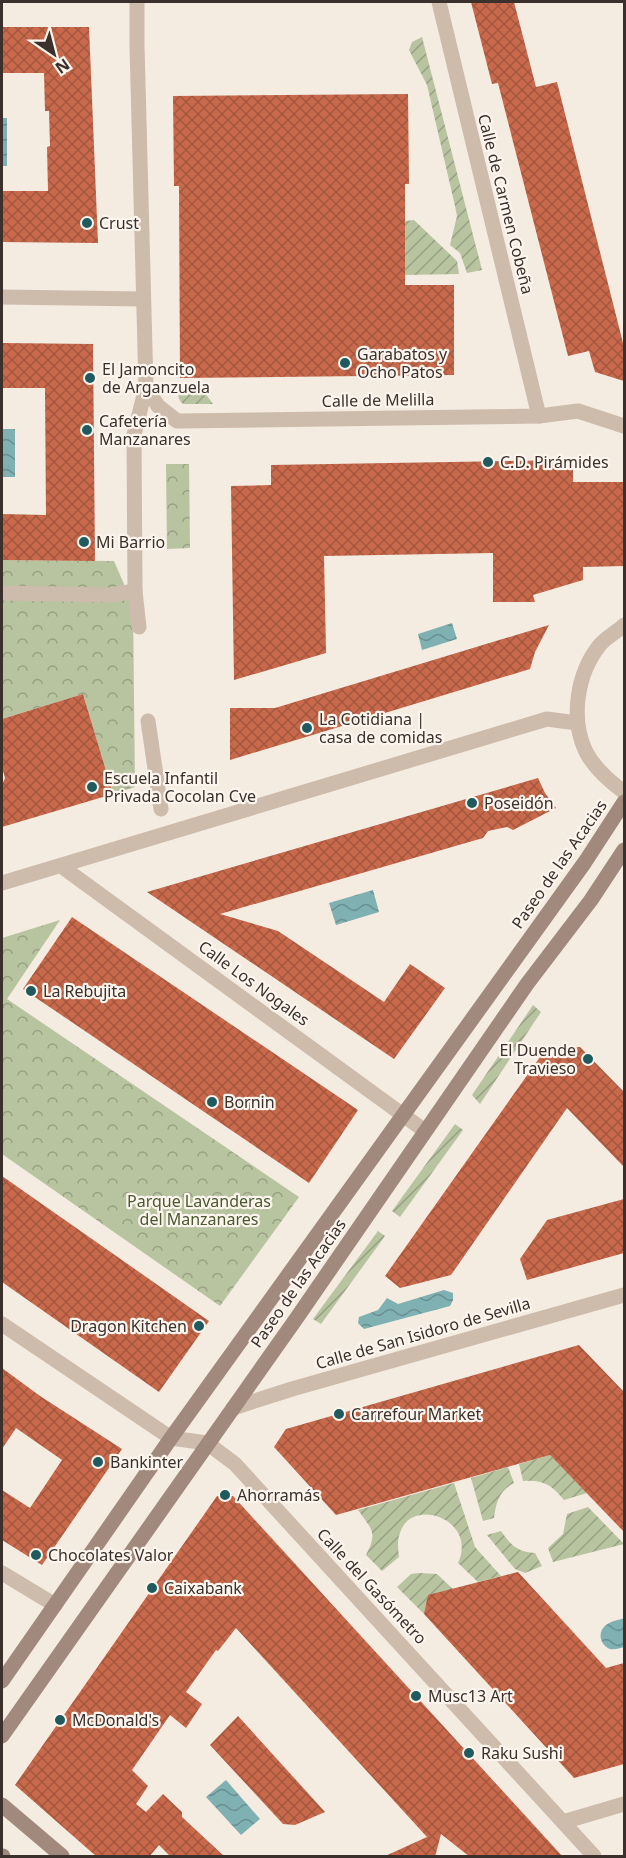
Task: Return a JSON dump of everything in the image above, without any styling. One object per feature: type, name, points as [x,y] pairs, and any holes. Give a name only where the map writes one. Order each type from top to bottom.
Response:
[{"type":"main road","name":"Paseo de las Acacias","points":[[2,1681],[171,1438],[585,862],[624,802]]},
{"type":"main road","name":"Paseo de las Acacias","points":[[2,1736],[624,850]]},
{"type":"main road","points":[[2,1805],[62,1857]]},
{"type":"street","points":[[138,2],[137,45],[146,387],[134,435],[135,591],[139,627]]},
{"type":"street","name":"Calle de Carmen Cobeña","points":[[439,2],[539,416]]},
{"type":"street","points":[[2,297],[143,299]]},
{"type":"street","name":"Calle de Melilla","points":[[146,387],[158,406],[177,421],[539,416],[578,411],[624,426]]},
{"type":"street","points":[[2,593],[111,595],[135,591]]},
{"type":"street","points":[[624,625],[600,645],[581,677],[577,723],[586,752],[604,777],[624,792]]},
{"type":"street","points":[[2,883],[547,719],[577,723]]},
{"type":"street","points":[[148,721],[160,809]]},
{"type":"street","name":"Calle Los Nogales","points":[[61,866],[425,1131]]},
{"type":"street","name":"Calle de San Isidoro de Sevilla","points":[[233,1408],[624,1295]]},
{"type":"street","name":"Calle del Gasómetro","points":[[2,1324],[171,1438],[207,1443],[235,1464],[594,1857]]},
{"type":"street","points":[[2,1573],[55,1605]]},
{"type":"street","points":[[563,1822],[624,1804]]},
{"type":"green space","points":[[422,37],[482,270],[467,273],[460,253],[450,245],[457,216],[455,206],[427,85],[409,50],[412,42]]},
{"type":"green space","points":[[414,220],[457,261],[459,274],[405,275],[405,221]]},
{"type":"green space","points":[[199,385],[213,404],[183,404],[179,398],[178,386]]},
{"type":"green space","points":[[166,464],[189,464],[190,548],[167,549]]},
{"type":"green space","points":[[2,560],[114,561],[133,605],[135,787],[113,794],[83,694],[2,719]]},
{"type":"green space","name":"Parque Lavanderas del Manzanares","points":[[60,920],[7,999],[299,1197],[220,1306],[2,1154],[2,938]]},
{"type":"green space","points":[[533,1005],[541,1012],[480,1104],[472,1095]]},
{"type":"green space","points":[[455,1124],[463,1130],[400,1217],[392,1211]]},
{"type":"green space","points":[[378,1231],[385,1236],[321,1324],[313,1319]]},
{"type":"green space","points":[[550,1455],[587,1493],[564,1500],[555,1490],[542,1482],[523,1481],[519,1464]]},
{"type":"green space","points":[[508,1467],[514,1483],[499,1498],[494,1518],[483,1521],[471,1478]]},
{"type":"green space","points":[[454,1483],[475,1547],[501,1576],[478,1582],[458,1563],[462,1548],[459,1535],[451,1524],[441,1518],[428,1515],[417,1516],[406,1522],[398,1539],[399,1557],[382,1571],[366,1555],[372,1541],[372,1531],[358,1510]]},
{"type":"green space","points":[[588,1507],[624,1544],[553,1562],[548,1548],[563,1534],[567,1514]]},
{"type":"green space","points":[[501,1531],[515,1547],[535,1553],[542,1566],[525,1573],[515,1569],[487,1535]]},
{"type":"green space","points":[[411,1574],[437,1574],[453,1589],[424,1614],[397,1587]]},
{"type":"water","points":[[2,118],[7,118],[7,166],[2,166]]},
{"type":"water","points":[[2,429],[15,429],[15,477],[2,477]]},
{"type":"water","points":[[452,623],[457,639],[422,650],[418,634]]},
{"type":"water","points":[[373,890],[379,912],[336,925],[329,903]]},
{"type":"water","points":[[444,1290],[453,1293],[450,1306],[364,1329],[358,1323],[359,1317],[378,1310],[387,1298],[398,1304]]},
{"type":"water","points":[[624,1618],[624,1647],[610,1649],[602,1641],[601,1631],[608,1624]]},
{"type":"water","points":[[226,1780],[260,1819],[241,1835],[206,1797]]},
{"type":"building","points":[[471,2],[514,2],[536,87],[557,82],[624,347],[624,381],[595,372],[589,351],[568,356],[498,83],[492,84]]},
{"type":"building","points":[[2,27],[89,27],[98,243],[2,242],[2,191],[48,191],[47,147],[50,146],[49,111],[45,111],[44,73],[2,73]]},
{"type":"building","points":[[408,94],[409,184],[405,184],[405,285],[454,285],[454,375],[180,378],[179,186],[174,186],[173,96]]},
{"type":"building","points":[[2,343],[93,344],[95,561],[2,560],[2,514],[46,515],[45,388],[2,388]]},
{"type":"building","points":[[573,460],[573,482],[624,482],[624,566],[583,567],[583,580],[533,595],[535,602],[493,602],[493,553],[324,556],[326,653],[234,680],[231,486],[271,485],[271,465]]},
{"type":"building","points":[[549,625],[535,652],[530,669],[230,760],[230,708],[275,708]]},
{"type":"building","points":[[83,694],[113,794],[2,827],[2,785],[5,778],[2,767],[2,719]]},
{"type":"building","points":[[538,778],[556,808],[513,830],[507,827],[488,831],[483,838],[220,914],[278,931],[384,1002],[410,964],[445,988],[394,1059],[147,892]]},
{"type":"building","points":[[72,917],[358,1110],[309,1183],[23,989]]},
{"type":"building","points":[[580,1047],[624,1092],[624,1167],[567,1108],[451,1275],[400,1288],[385,1276],[545,1050]]},
{"type":"building","points":[[2,1176],[209,1321],[159,1392],[2,1282]]},
{"type":"building","points":[[624,1199],[624,1253],[527,1280],[520,1259],[547,1220]]},
{"type":"building","points":[[579,1345],[624,1392],[624,1532],[550,1455],[336,1515],[274,1447],[286,1429]]},
{"type":"building","points":[[2,1368],[40,1396],[122,1449],[42,1565],[2,1540],[2,1490],[30,1508],[62,1460],[16,1428],[2,1449]]},
{"type":"building","points":[[217,1496],[233,1496],[563,1857],[470,1857],[441,1834],[435,1857],[383,1857],[427,1837],[236,1628],[218,1651],[216,1650],[186,1692],[202,1704],[186,1728],[170,1715],[132,1770],[148,1786],[136,1804],[146,1812],[163,1794],[182,1812],[182,1817],[225,1857],[171,1857],[159,1845],[149,1857],[97,1857],[15,1785]]},
{"type":"building","points":[[518,1572],[606,1668],[624,1663],[624,1764],[574,1778],[424,1614],[428,1595]]},
{"type":"building","points":[[238,1716],[325,1812],[295,1825],[283,1824],[210,1745]]},
{"type":"place","name":"Crust","points":[[87,223]]},
{"type":"place","name":"Garabatos y Ocho Patos","points":[[345,363]]},
{"type":"place","name":"El Jamoncito de Arganzuela","points":[[90,378]]},
{"type":"place","name":"Cafetería Manzanares","points":[[87,430]]},
{"type":"place","name":"C.D. Pirámides","points":[[488,462]]},
{"type":"place","name":"Mi Barrio","points":[[84,542]]},
{"type":"place","name":"La Cotidiana | casa de comidas","points":[[307,728]]},
{"type":"place","name":"Escuela Infantil Privada Cocolan Cve","points":[[92,787]]},
{"type":"place","name":"Poseidón","points":[[472,803]]},
{"type":"place","name":"La Rebujita","points":[[31,991]]},
{"type":"place","name":"El Duende Travieso","points":[[588,1059]]},
{"type":"place","name":"Bornin","points":[[212,1102]]},
{"type":"place","name":"Dragon Kitchen","points":[[199,1326]]},
{"type":"place","name":"Carrefour Market","points":[[339,1414]]},
{"type":"place","name":"Bankinter","points":[[98,1462]]},
{"type":"place","name":"Ahorramás","points":[[225,1495]]},
{"type":"place","name":"Chocolates Valor","points":[[36,1555]]},
{"type":"place","name":"Caixabank","points":[[152,1588]]},
{"type":"place","name":"Musc13 Art","points":[[416,1696]]},
{"type":"place","name":"McDonald's","points":[[60,1720]]},
{"type":"place","name":"Raku Sushi","points":[[469,1753]]}]
